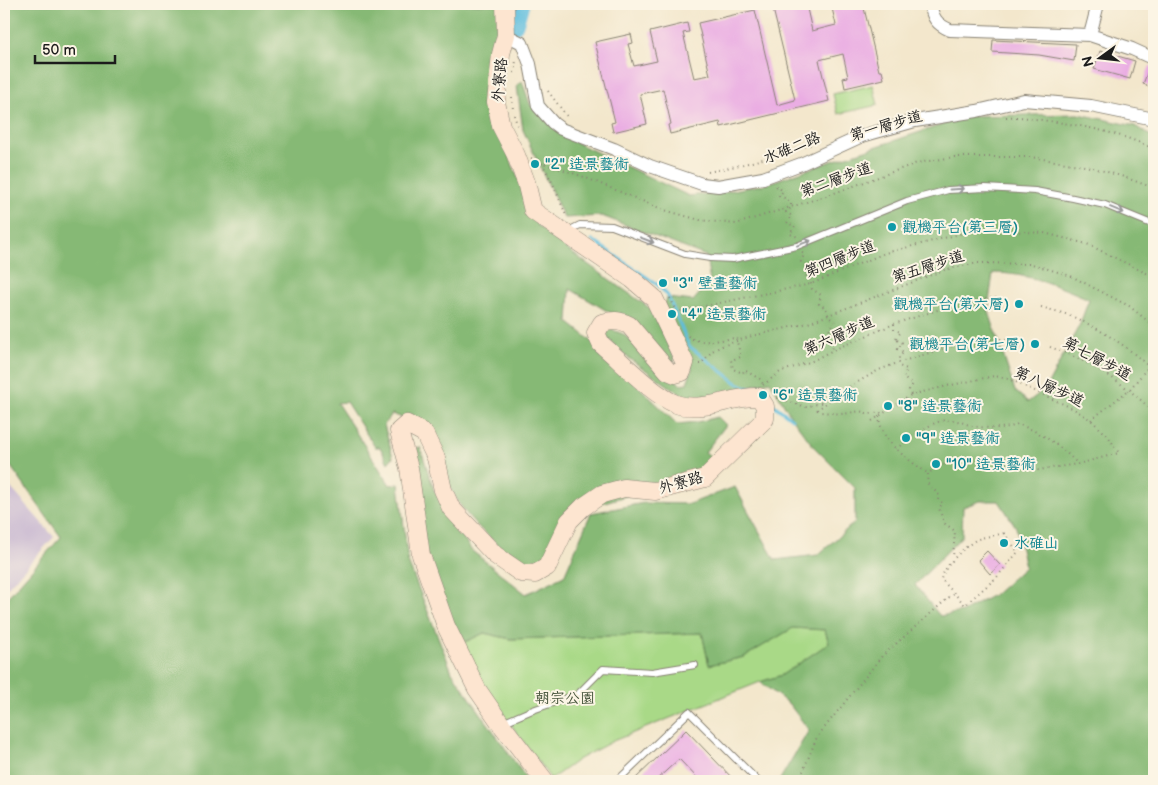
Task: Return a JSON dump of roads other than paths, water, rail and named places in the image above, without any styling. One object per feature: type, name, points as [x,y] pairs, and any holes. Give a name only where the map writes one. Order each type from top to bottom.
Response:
[{"type":"street","name":"外寮路","points":[[505,4],[516,43],[500,64],[496,102],[501,126],[526,182],[533,211],[572,233],[654,298],[685,363],[682,372],[675,374],[668,371],[629,325],[622,321],[602,322],[596,333],[601,344],[661,396],[677,404],[689,407],[703,406],[765,392],[766,406],[765,419],[705,478],[655,491],[624,488],[602,494],[583,507],[569,521],[547,567],[536,574],[521,573],[495,555],[451,508],[442,490],[436,458],[424,433],[407,424],[399,431],[409,468],[421,555],[446,626],[477,689],[501,724],[545,781]]},
{"type":"street","points":[[930,4],[933,17],[942,26],[950,30],[1090,35],[1132,49],[1154,59]]},
{"type":"street","points":[[1090,35],[1098,4]]},
{"type":"street","name":"水碓二路","points":[[516,43],[530,64],[538,106],[561,129],[614,149],[650,166],[702,184],[718,186],[762,178],[801,164],[862,136],[915,122],[1024,100],[1091,106],[1154,119]]},
{"type":"lane","points":[[572,233],[580,225],[612,226],[685,254],[733,259],[797,246],[900,204],[948,190],[986,188],[1034,191],[1105,205],[1154,225]]},
{"type":"lane","points":[[501,724],[530,711],[578,694],[603,669],[652,672],[695,666]]},
{"type":"lane","points":[[616,781],[689,712],[758,781]]},
{"type":"lane","points":[[575,781],[579,779],[584,781]]},
{"type":"waterway","points":[[514,24],[520,4]]},
{"type":"waterway","points":[[592,240],[658,285],[668,296],[689,346],[737,383],[751,389]]},
{"type":"waterway","points":[[770,402],[792,419]]},
{"type":"place","name":"\"2\" 造景藝術","points":[[535,164]]},
{"type":"place","name":"觀機平台(第三層)","points":[[892,227]]},
{"type":"place","name":"\"3\" 壁畫藝術","points":[[663,283]]},
{"type":"place","name":"觀機平台(第六層)","points":[[1019,304]]},
{"type":"place","name":"\"4\" 造景藝術","points":[[672,314]]},
{"type":"place","name":"觀機平台(第七層)","points":[[1035,344]]},
{"type":"place","name":"\"6\" 造景藝術","points":[[763,395]]},
{"type":"place","name":"\"8\" 造景藝術","points":[[888,406]]},
{"type":"place","name":"\"9\" 造景藝術","points":[[906,438]]},
{"type":"place","name":"\"10\" 造景藝術","points":[[936,464]]},
{"type":"place","name":"水碓山","points":[[1004,543]]},
{"type":"park label","name":"朝宗公園","points":[[565,698]]}]
